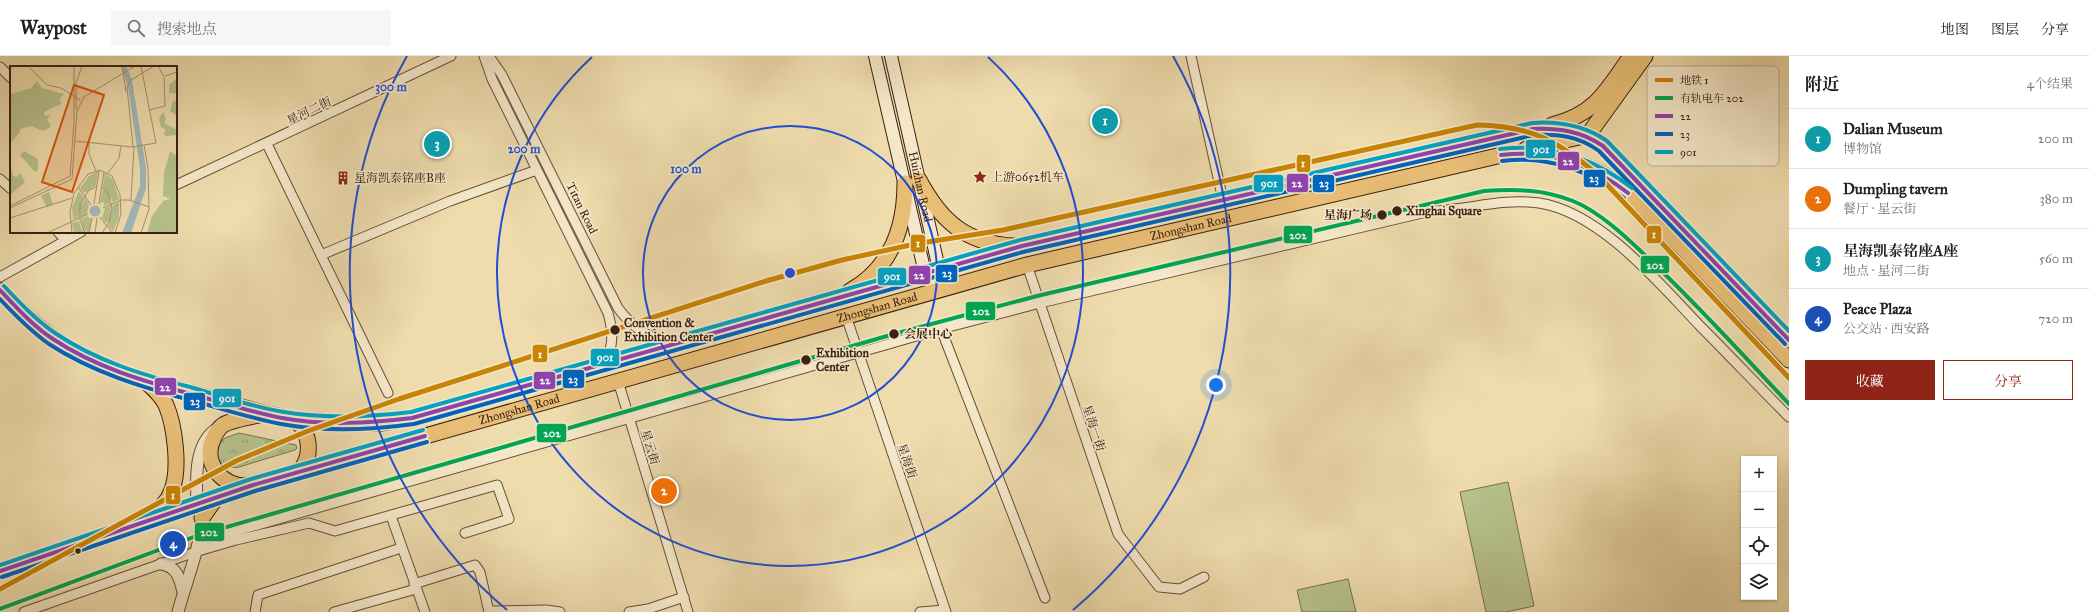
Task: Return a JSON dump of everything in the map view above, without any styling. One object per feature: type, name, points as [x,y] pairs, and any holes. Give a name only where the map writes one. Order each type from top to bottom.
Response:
[{"type":"highway","points":[[1533,129],[1567,121],[1592,108],[1599,101],[1631,56]]},
{"type":"highway","points":[[1506,154],[1588,135],[1645,56]]},
{"type":"highway","name":"Zhongshan Road","points":[[144,380],[263,413],[296,420],[354,423],[381,422],[412,418],[677,342],[1022,246],[1533,129],[1561,129],[1588,135],[1604,146],[1789,340]]},
{"type":"highway","name":"Zhongshan Road","points":[[0,571],[142,523],[200,511],[216,498],[253,485],[1027,265],[1506,154],[1525,153],[1563,159],[1602,174],[1618,184],[1650,214],[1789,360]]},
{"type":"highway","points":[[912,182],[951,225],[966,235],[1001,245],[1022,246]]},
{"type":"highway","points":[[837,298],[856,288],[872,274],[885,258],[901,226],[905,204],[912,182]]},
{"type":"highway","points":[[142,523],[165,503],[172,489],[176,467],[174,439],[166,405],[158,392],[144,380]]},
{"type":"highway","points":[[253,485],[236,486],[221,477],[214,469],[210,451],[214,438],[223,425],[263,413]]},
{"type":"highway","points":[[296,420],[303,427],[309,446],[306,465],[300,472]]},
{"type":"main road","name":"Huizhan Road","points":[[875,56],[912,182]]},
{"type":"main road","name":"Huizhan Road","points":[[891,56],[912,182],[936,291]]},
{"type":"main road","points":[[0,290],[21,311],[60,344],[90,361],[144,380]]},
{"type":"street","name":"星河二街","points":[[177,185],[267,144],[451,56]]},
{"type":"street","name":"Titan Road","points":[[484,56],[492,79],[608,312],[613,340],[606,363]]},
{"type":"street","name":"Titan Road","points":[[489,56],[502,75],[618,308],[637,329],[649,337],[677,342]]},
{"type":"street","points":[[1191,56],[1223,200]]},
{"type":"street","points":[[0,67],[10,77]]},
{"type":"street","points":[[267,144],[388,393]]},
{"type":"street","points":[[321,255],[450,201],[534,171]]},
{"type":"street","points":[[0,179],[10,188]]},
{"type":"street","points":[[24,612],[161,564],[196,547],[629,419],[941,329],[1040,303],[1431,211],[1448,211],[1510,201],[1540,203],[1577,216],[1622,247],[1789,417]]},
{"type":"street","points":[[59,233],[66,240]]},
{"type":"street","points":[[0,278],[79,233]]},
{"type":"street","name":"星海一街","points":[[1027,265],[1118,534],[1159,587],[1180,589],[1204,577]]},
{"type":"street","name":"星海街","points":[[846,316],[945,611]]},
{"type":"street","points":[[941,329],[1045,598]]},
{"type":"street","name":"星云街","points":[[618,382],[688,612]]},
{"type":"street","points":[[178,612],[196,547],[200,511],[198,456],[206,437],[223,425]]},
{"type":"street","points":[[196,547],[309,523],[335,532],[497,485],[509,519],[465,533]]},
{"type":"street","points":[[391,516],[401,548],[425,612]]},
{"type":"street","points":[[255,612],[258,595],[401,548]]},
{"type":"street","points":[[161,564],[173,568],[178,574],[183,593]]},
{"type":"street","points":[[334,612],[415,587],[475,565],[480,572],[489,612],[546,610],[560,612]]},
{"type":"street","points":[[629,612],[648,609],[684,597]]},
{"type":"street","points":[[920,612],[945,611]]},
{"type":"green space","points":[[239,433],[296,445],[297,448],[295,450],[239,467],[225,466],[218,462],[217,445],[225,438]]},
{"type":"green space","points":[[1508,482],[1534,606],[1506,612],[1486,612],[1460,492]]},
{"type":"green space","points":[[1348,579],[1356,612],[1302,612],[1297,590]]},
{"type":"metro line","name":"1","points":[[0,589],[236,461],[308,431],[399,399],[766,281],[842,260],[915,244],[1003,230],[1477,125],[1513,128],[1542,137],[1569,152],[1597,174],[1789,378]]},
{"type":"tram line","name":"202","points":[[0,609],[199,535],[894,334],[1037,296],[1484,191],[1518,190],[1551,194],[1573,201],[1593,212],[1613,226],[1666,275],[1789,404]]},
{"type":"transit line","name":"901","points":[[4,286],[35,317],[55,333],[87,352],[137,372],[248,404],[284,412],[316,416],[395,414],[411,412],[1020,240],[1532,123],[1552,123],[1571,125],[1589,131],[1607,141],[1789,331]]},
{"type":"transit line","name":"22","points":[[0,290],[32,323],[53,339],[86,358],[137,378],[247,410],[298,421],[347,423],[396,420],[412,418],[1022,246],[1533,129],[1543,129],[1561,130],[1578,134],[1603,146],[1789,340]]},
{"type":"transit line","name":"23","points":[[0,299],[23,323],[49,344],[82,363],[135,384],[246,416],[297,427],[364,429],[397,426],[414,424],[1023,252],[1534,135],[1551,135],[1576,139],[1599,151],[1785,344]]},
{"type":"transit line","name":"901","points":[[1500,149],[1536,148],[1570,155],[1602,168],[1632,188]]},
{"type":"transit line","name":"22","points":[[1501,155],[1535,154],[1568,161],[1599,174],[1628,193]]},
{"type":"transit line","name":"23","points":[[1502,161],[1535,160],[1567,167],[1582,172],[1611,188],[1624,198]]},
{"type":"transit line","name":"901","points":[[0,565],[251,479],[423,430]]},
{"type":"transit line","name":"22","points":[[0,571],[253,485],[425,436]]},
{"type":"transit line","name":"23","points":[[2,577],[255,491],[427,442]]},
{"type":"place","name":"Dalian Museum","points":[[1105,121]]},
{"type":"place","name":"星海凯泰铭座A座","points":[[437,144]]},
{"type":"place","name":"上游0652机车","points":[[980,177]]},
{"type":"place","name":"星海凯泰铭座B座","points":[[343,178]]},
{"type":"place","name":"Xinghai Square","points":[[1397,211]]},
{"type":"place","name":"星海广场","points":[[1382,215]]},
{"type":"place","name":"Convention & Exhibition Center","points":[[615,330]]},
{"type":"place","name":"会展中心","points":[[894,334]]},
{"type":"place","name":"Exhibition Center","points":[[806,360]]},
{"type":"place","name":"Dumpling tavern","points":[[664,491]]},
{"type":"place","name":"Peace Plaza","points":[[173,544]]}]
